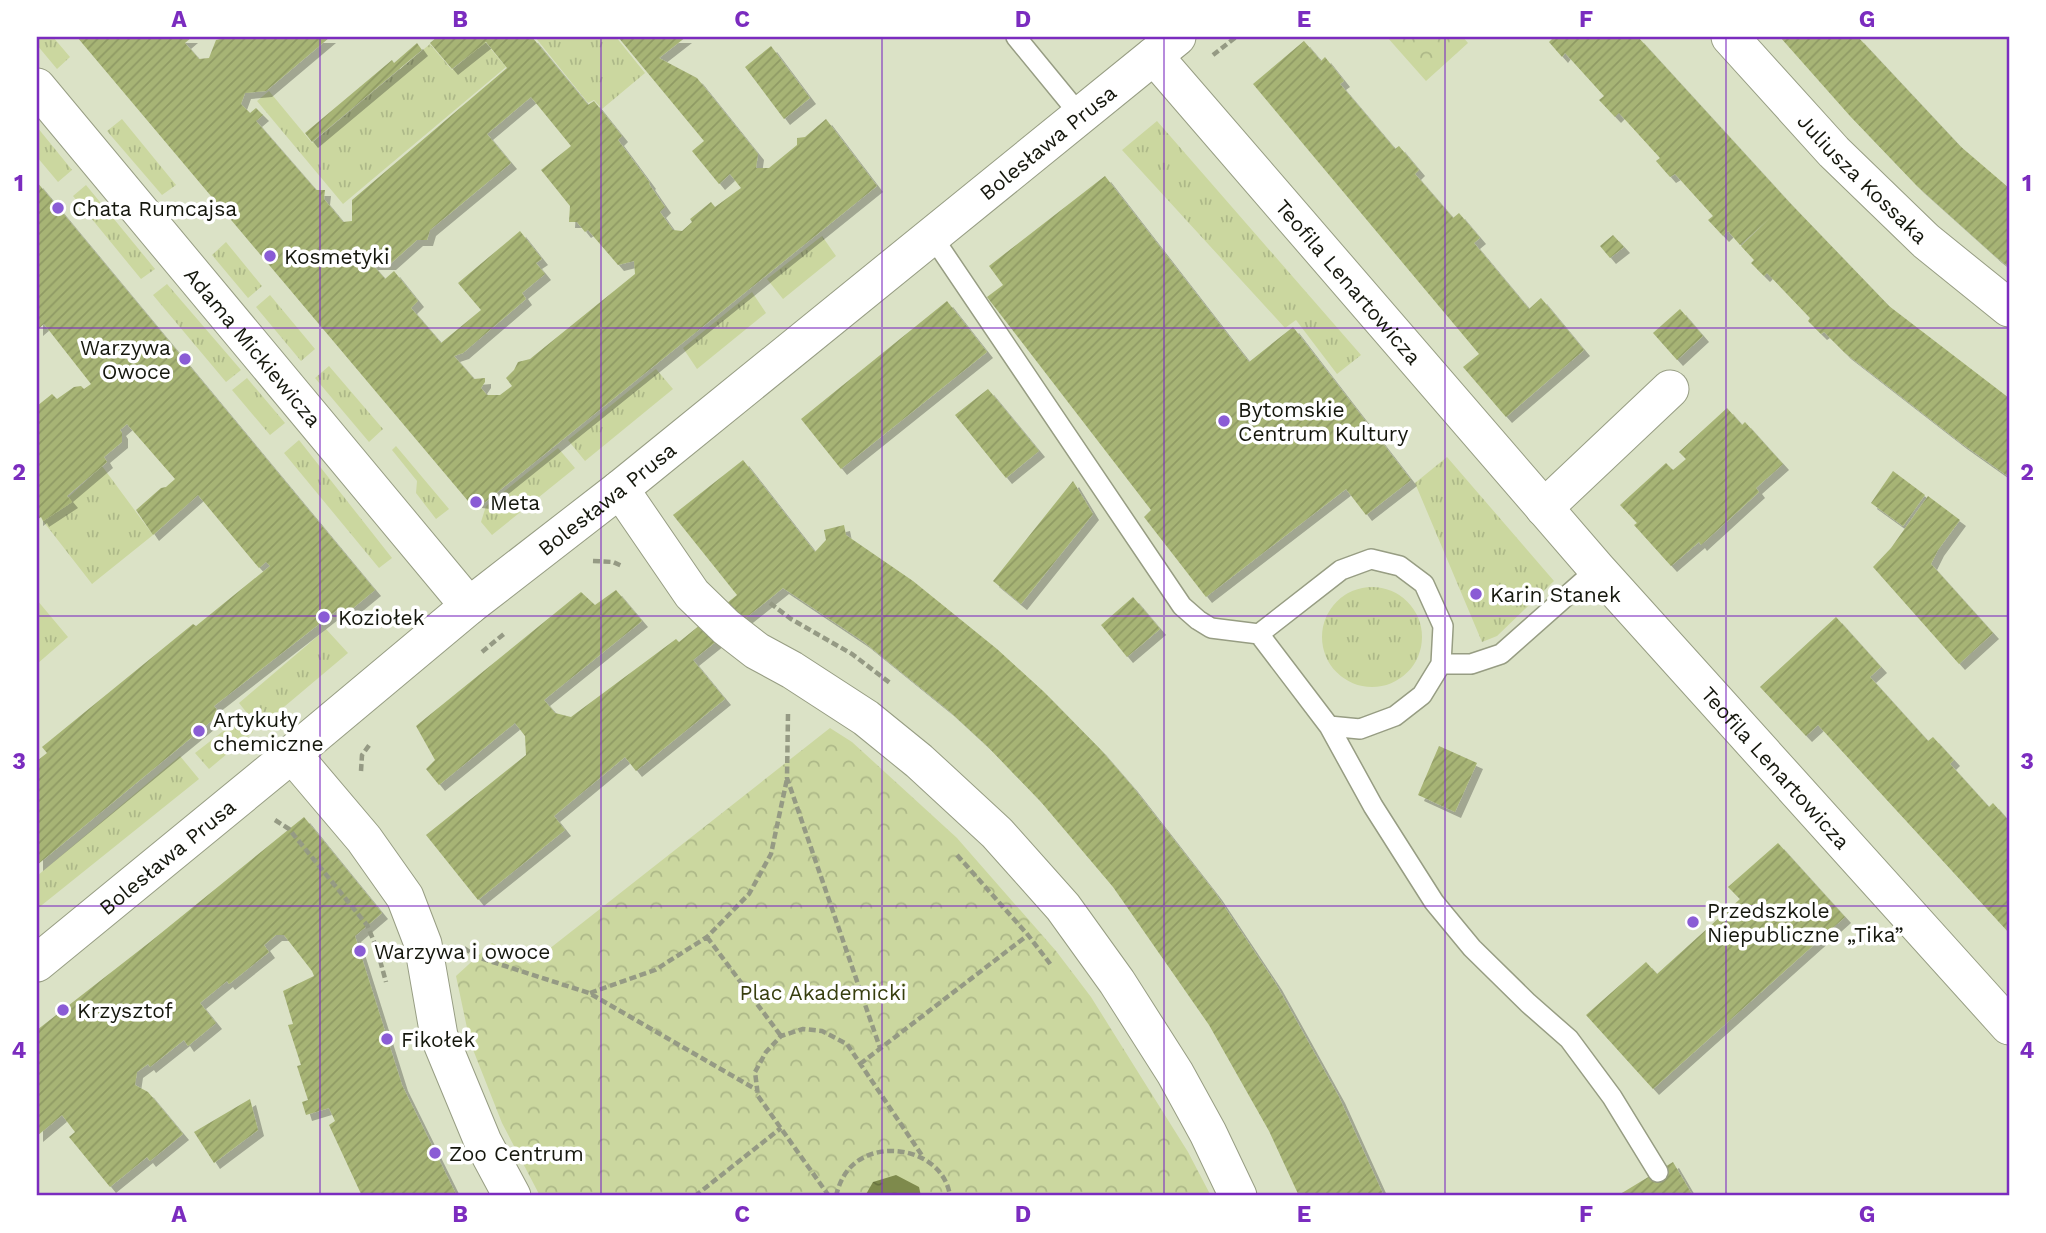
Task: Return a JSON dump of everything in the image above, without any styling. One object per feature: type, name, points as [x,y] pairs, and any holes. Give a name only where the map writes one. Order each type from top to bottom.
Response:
[{"type":"street","name":"Juliusza Kossaka","points":[[1730,37],[1834,152],[1926,241],[2009,308]]},
{"type":"street","name":"Bolesława Prusa","points":[[37,962],[470,606],[620,489],[1165,46]]},
{"type":"street","name":"Teofila Lenartowicza","points":[[1165,46],[1544,508],[2009,1026]]},
{"type":"street","name":"Adama Mickiewicza","points":[[37,87],[470,606]]},
{"type":"street","points":[[1544,508],[1670,389]]},
{"type":"street","points":[[620,489],[692,594],[726,628],[757,651],[792,670],[866,718],[919,761],[997,833],[1063,907],[1117,982],[1175,1073],[1238,1196]]},
{"type":"street","points":[[292,754],[364,839],[405,897],[423,944],[439,1035],[483,1142],[512,1196]]},
{"type":"lane","points":[[1016,37],[1080,115]]},
{"type":"lane","points":[[932,236],[1182,606],[1198,620],[1211,628],[1259,634],[1341,570],[1371,559],[1400,566],[1424,584],[1443,626],[1441,664],[1422,695],[1395,716],[1360,729],[1329,726]]},
{"type":"lane","points":[[1441,664],[1471,664],[1501,654],[1597,569]]},
{"type":"lane","points":[[1259,634],[1329,726],[1373,806],[1434,902],[1472,948],[1569,1040],[1612,1097],[1658,1172]]},
{"type":"path","points":[[583,570],[593,561],[613,562],[629,569]]},
{"type":"path","points":[[475,657],[507,631]]},
{"type":"path","points":[[780,708],[800,719]]},
{"type":"path","points":[[589,993],[655,971],[707,937],[749,894],[771,854],[787,778],[788,712]]},
{"type":"path","points":[[363,778],[360,767],[362,755],[370,743]]},
{"type":"path","points":[[787,778],[880,1048]]},
{"type":"path","points":[[267,821],[276,820],[289,829],[368,925],[387,986]]},
{"type":"path","points":[[950,847],[1052,966]]},
{"type":"path","points":[[860,1064],[1028,935]]},
{"type":"path","points":[[462,936],[464,957]]},
{"type":"path","points":[[707,937],[781,1036]]},
{"type":"path","points":[[463,947],[477,957],[589,993],[757,1090]]},
{"type":"path","points":[[829,1196],[758,1096],[757,1090],[755,1072],[765,1052],[781,1036],[803,1029],[822,1031],[847,1044],[923,1157],[938,1170],[951,1194]]},
{"type":"path","points":[[695,1196],[781,1128]]},
{"type":"path","points":[[836,1196],[840,1182],[854,1164],[875,1153],[897,1150],[923,1157]]},
{"type":"green space","points":[[37,37],[53,37],[70,57],[57,69],[37,45]]},
{"type":"green space","points":[[535,37],[616,37],[645,73],[602,109],[594,100],[588,103]]},
{"type":"green space","points":[[1387,37],[1463,37],[1468,43],[1426,81]]},
{"type":"green space","points":[[485,42],[506,67],[343,204],[257,101],[269,91],[312,143],[430,44],[452,70]]},
{"type":"green space","points":[[122,119],[176,185],[162,195],[107,131]]},
{"type":"green space","points":[[1157,121],[1361,355],[1337,374],[1296,320],[1285,328],[1122,150]]},
{"type":"green space","points":[[37,127],[72,170],[58,182],[37,157]]},
{"type":"green space","points":[[86,185],[155,269],[141,279],[73,196]]},
{"type":"green space","points":[[822,236],[836,256],[783,299],[767,279]]},
{"type":"green space","points":[[226,242],[262,286],[248,298],[212,255]]},
{"type":"green space","points":[[167,284],[241,370],[226,382],[153,295]]},
{"type":"green space","points":[[752,292],[766,313],[697,369],[683,348]]},
{"type":"green space","points":[[270,295],[315,349],[301,361],[256,307]]},
{"type":"green space","points":[[329,366],[383,429],[369,442],[315,378]]},
{"type":"green space","points":[[656,369],[673,389],[585,461],[568,440]]},
{"type":"green space","points":[[247,378],[285,423],[270,435],[232,390]]},
{"type":"green space","points":[[299,440],[392,558],[379,568],[284,453]]},
{"type":"green space","points":[[396,446],[449,509],[436,519],[416,493],[417,481],[392,450]]},
{"type":"green space","points":[[558,448],[575,468],[492,535],[481,522],[486,506]]},
{"type":"green space","points":[[1447,457],[1554,581],[1497,636],[1482,642],[1415,483]]},
{"type":"green space","points":[[102,466],[153,535],[92,584],[43,521]]},
{"type":"green space","points":[[1372,587],[1391,591],[1407,602],[1418,618],[1422,637],[1418,656],[1407,672],[1391,683],[1372,687],[1353,683],[1337,672],[1326,656],[1322,637],[1326,618],[1337,602],[1353,591]]},
{"type":"green space","points":[[37,600],[68,637],[37,664]]},
{"type":"green space","points":[[326,629],[348,653],[259,728],[239,703]]},
{"type":"green space","points":[[240,718],[253,732],[209,769],[195,753]]},
{"type":"green space","name":"Plac Akademicki","points":[[830,728],[852,742],[957,838],[1056,951],[1091,997],[1188,1152],[1211,1196],[540,1196],[502,1123],[470,1042],[456,976],[492,943],[530,964]]},
{"type":"green space","points":[[180,756],[199,779],[37,909],[37,876]]},
{"type":"water","points":[[896,1175],[919,1187],[921,1196],[865,1196],[873,1182]]},
{"type":"building","points":[[77,37],[192,37],[185,43],[199,59],[209,58],[216,40],[220,37],[330,37],[266,91],[245,93],[241,104],[250,113],[256,108],[263,115],[256,121],[316,190],[325,190],[324,199],[343,222],[352,221],[352,200],[507,68],[486,42],[452,69],[430,43],[435,37],[532,37],[588,105],[594,101],[622,136],[618,140],[665,207],[660,212],[673,230],[682,231],[692,222],[690,219],[711,202],[715,207],[741,188],[730,174],[719,184],[692,151],[704,141],[618,37],[686,37],[659,58],[697,78],[758,154],[756,168],[769,168],[797,145],[797,138],[805,137],[826,119],[877,186],[484,503],[468,501]],"holes":[[[531,97],[571,146],[541,170],[570,206],[569,222],[577,222],[585,232],[588,230],[618,265],[634,261],[635,274],[530,359],[518,362],[506,378],[512,386],[500,395],[487,395],[481,388],[485,378],[474,379],[454,356],[463,353],[526,299],[522,293],[545,274],[536,263],[542,259],[520,231],[458,283],[481,310],[441,343],[411,308],[418,301],[394,271],[385,279],[372,264],[390,264],[417,240],[427,240],[430,230],[511,163],[487,134]]]},
{"type":"building","points":[[1550,37],[1638,37],[1788,201],[1889,306],[2009,398],[2009,477],[1845,353],[1824,332],[1821,334],[1808,321],[1810,318],[1767,273],[1764,276],[1751,263],[1754,260],[1741,246],[1770,218],[1740,245],[1728,231],[1723,236],[1708,220],[1713,216],[1675,174],[1670,177],[1656,161],[1660,158],[1619,113],[1615,117],[1599,100],[1604,96],[1565,53],[1562,57],[1549,42],[1552,39]]},
{"type":"building","points":[[1780,37],[1858,37],[1960,146],[2009,188],[2009,267],[1917,186]]},
{"type":"building","points":[[1304,41],[1321,61],[1325,57],[1344,81],[1340,84],[1395,149],[1399,146],[1419,170],[1415,174],[1453,218],[1459,213],[1480,238],[1474,243],[1529,309],[1541,298],[1584,350],[1506,417],[1463,367],[1479,354],[1253,84]]},
{"type":"building","points":[[417,43],[422,50],[312,142],[305,133],[392,60],[394,63]]},
{"type":"building","points":[[771,46],[810,98],[784,119],[745,67]]},
{"type":"building","name":"Bytomskie Centrum Kultury","points":[[1105,176],[1249,362],[1293,327],[1411,480],[1366,515],[1346,489],[1206,597],[1144,517],[1151,510],[987,297],[1003,285],[989,266]]},
{"type":"building","points":[[37,182],[375,590],[346,614],[341,607],[214,706],[220,714],[37,865],[37,761],[47,753],[42,747],[193,624],[196,626],[270,566],[266,562],[259,568],[198,495],[153,535],[136,510],[175,479],[127,424],[120,430],[122,442],[104,457],[107,462],[67,496],[72,502],[43,521],[41,517],[37,520],[37,406],[52,394],[57,399],[74,387],[81,386],[84,389],[91,384],[44,324],[37,330]]},
{"type":"building","points":[[1613,235],[1624,247],[1610,258],[1600,246]]},
{"type":"building","points":[[947,301],[987,352],[841,469],[801,419]]},
{"type":"building","points":[[1680,309],[1703,336],[1677,360],[1653,333]]},
{"type":"building","points":[[988,389],[1039,451],[1006,478],[955,415]]},
{"type":"building","points":[[1727,408],[1742,425],[1745,422],[1783,464],[1756,488],[1759,492],[1701,545],[1699,542],[1671,566],[1620,505],[1666,463],[1673,470],[1686,459],[1679,452]]},
{"type":"building","points":[[743,460],[815,552],[826,540],[824,530],[844,525],[846,535],[913,581],[997,649],[1100,749],[1216,894],[1276,984],[1339,1097],[1384,1196],[1299,1196],[1269,1131],[1209,1025],[1113,887],[1041,802],[948,710],[864,642],[783,588],[693,660],[725,699],[636,771],[625,757],[554,816],[565,830],[478,900],[426,835],[526,755],[525,736],[515,723],[439,785],[426,769],[435,760],[416,726],[581,592],[595,605],[616,590],[642,621],[544,700],[555,713],[571,717],[676,639],[679,642],[737,595],[673,515]]},
{"type":"building","points":[[1893,471],[1925,495],[1903,526],[1871,503]]},
{"type":"building","points":[[1073,481],[1093,514],[1021,604],[993,581]]},
{"type":"building","points":[[1928,496],[1960,520],[1931,564],[1993,633],[1959,664],[1873,567],[1891,548]]},
{"type":"building","points":[[1133,597],[1160,629],[1127,657],[1101,625]]},
{"type":"building","points":[[1836,617],[1881,667],[1870,677],[1928,741],[1933,737],[1954,760],[1950,764],[1989,807],[1993,803],[2009,821],[2009,933],[1818,725],[1806,736],[1760,687]]},
{"type":"building","points":[[1439,746],[1477,763],[1455,812],[1418,795]]},
{"type":"building","points":[[304,817],[382,913],[355,936],[402,1085],[457,1196],[362,1196],[329,1125],[335,1121],[329,1108],[306,1115],[302,1102],[308,1100],[297,1066],[301,1065],[288,1025],[293,1024],[283,991],[314,976],[284,935],[276,935],[264,945],[269,952],[200,1003],[216,1023],[188,1046],[184,1040],[150,1067],[148,1064],[137,1072],[135,1085],[148,1092],[183,1134],[150,1161],[147,1157],[110,1187],[69,1137],[75,1132],[62,1115],[37,1136],[37,1030]]},
{"type":"building","points":[[1778,843],[1845,917],[1653,1089],[1586,1015],[1646,962],[1657,974],[1740,899],[1728,887]]},
{"type":"building","points":[[250,1099],[258,1130],[214,1163],[194,1132]]},
{"type":"building","points":[[1673,1162],[1693,1196],[1617,1196]]},
{"type":"place","name":"Chata Rumcajsa","points":[[58,208]]},
{"type":"place","name":"Kosmetyki","points":[[270,256]]},
{"type":"place","name":"Warzywa Owoce","points":[[185,359]]},
{"type":"place","name":"Bytomskie Centrum Kultury","points":[[1224,421]]},
{"type":"place","name":"Meta","points":[[476,502]]},
{"type":"place","name":"Karin Stanek","points":[[1476,594]]},
{"type":"place","name":"Koziołek","points":[[324,617]]},
{"type":"place","name":"Artykuły chemiczne","points":[[199,731]]},
{"type":"place","name":"Przedszkole Niepubliczne „Tika”","points":[[1693,922]]},
{"type":"place","name":"Warzywa i owoce","points":[[360,951]]},
{"type":"place","name":"Krzysztof","points":[[63,1010]]},
{"type":"place","name":"Fikołek","points":[[387,1039]]},
{"type":"place","name":"Zoo Centrum","points":[[435,1153]]}]
